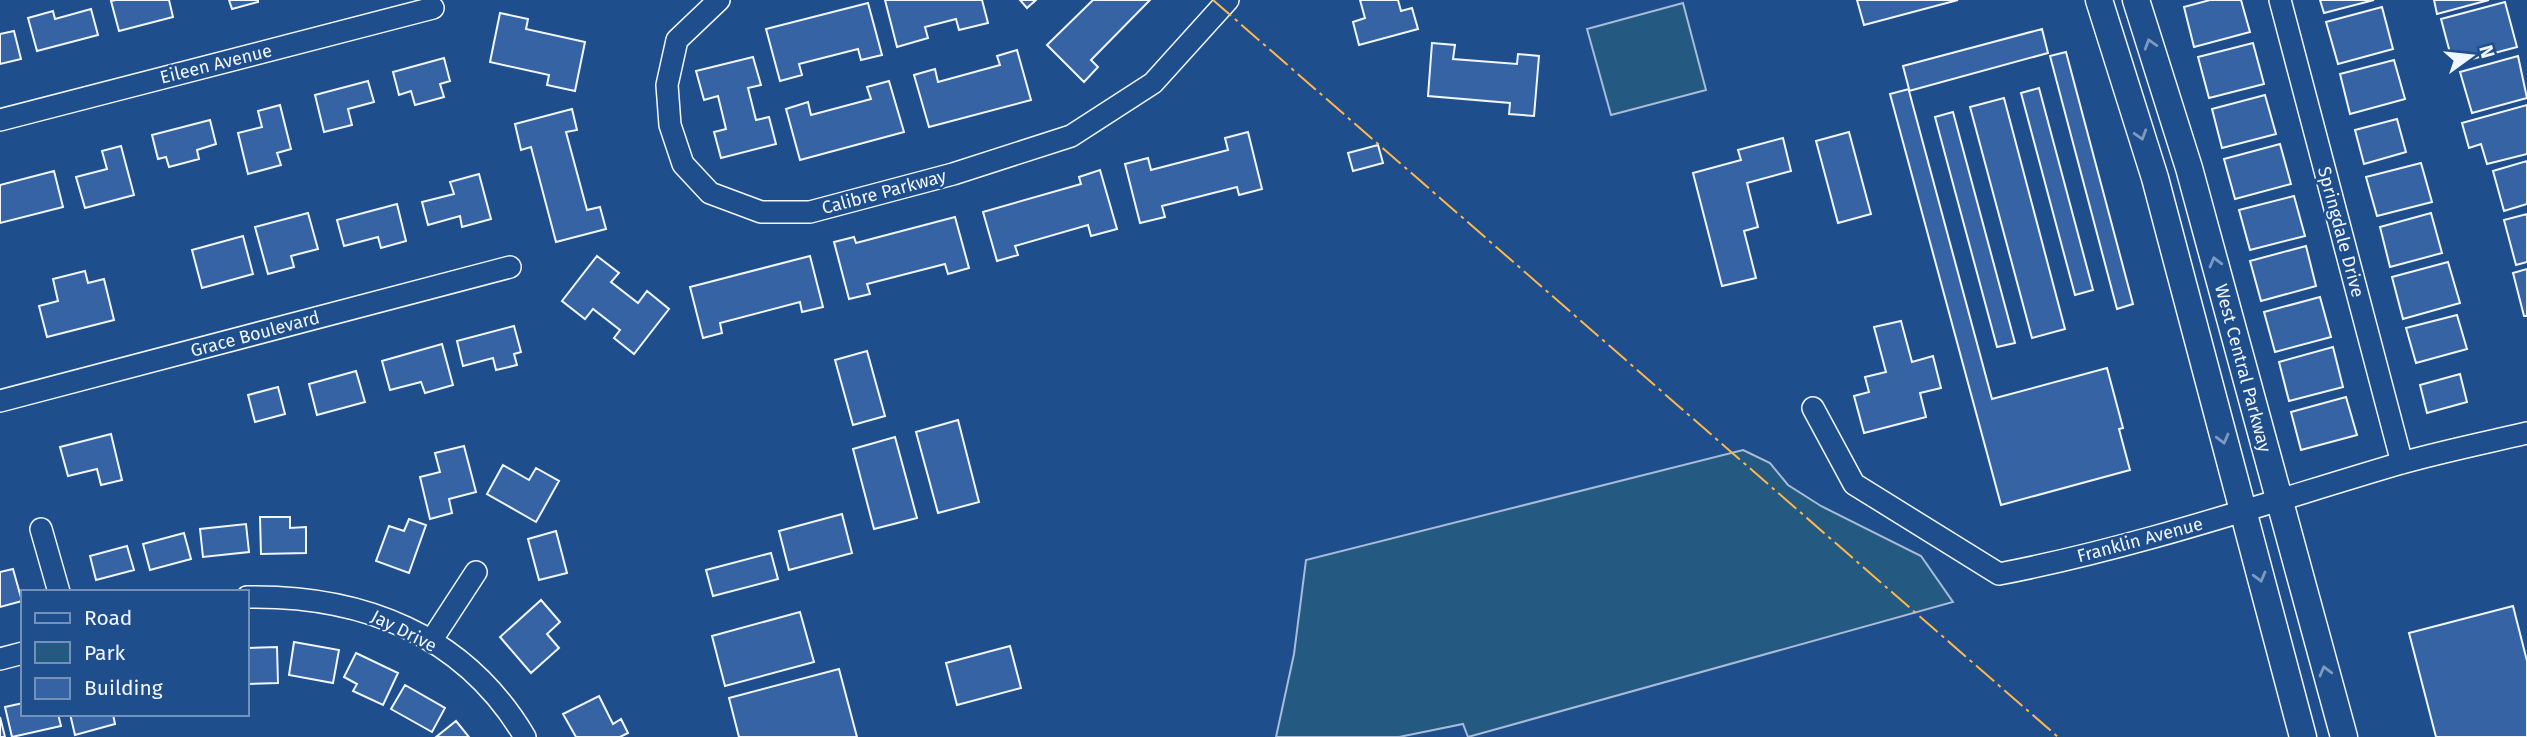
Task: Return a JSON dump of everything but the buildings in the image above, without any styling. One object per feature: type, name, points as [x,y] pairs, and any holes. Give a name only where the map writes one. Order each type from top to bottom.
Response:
[{"type":"main road","name":"West Central Parkway","points":[[2099,0],[2155,178],[2303,737]]},
{"type":"main road","name":"West Central Parkway","points":[[2136,0],[2189,168],[2344,737]]},
{"type":"street","name":"Calibre Parkway","points":[[719,0],[677,40],[667,85],[670,125],[682,164],[709,193],[761,212],[810,212],[953,174],[1071,136],[1153,83],[1228,0]]},
{"type":"street","name":"Springdale Drive","points":[[2280,0],[2402,463]]},
{"type":"street","name":"Eileen Avenue","points":[[0,120],[433,8]]},
{"type":"street","name":"Grace Boulevard","points":[[0,401],[509,267]]},
{"type":"street","name":"Franklin Avenue","points":[[1813,408],[1854,484],[1999,573],[2063,561],[2402,463],[2527,433]]},
{"type":"street","points":[[41,529],[57,590]]},
{"type":"street","points":[[431,641],[476,572]]},
{"type":"street","name":"Jay Drive","points":[[248,597],[282,596],[379,614],[431,641],[476,675],[513,717],[525,737]]},
{"type":"street","points":[[0,659],[21,654]]},
{"type":"green space","points":[[1683,3],[1706,90],[1611,115],[1587,29]]},
{"type":"green space","points":[[1743,450],[1770,463],[1788,485],[1821,506],[1921,556],[1953,602],[1468,737],[1463,724],[1399,737],[1276,737],[1294,654],[1306,560]]},
{"type":"power","points":[[1213,0],[2058,737]]}]
